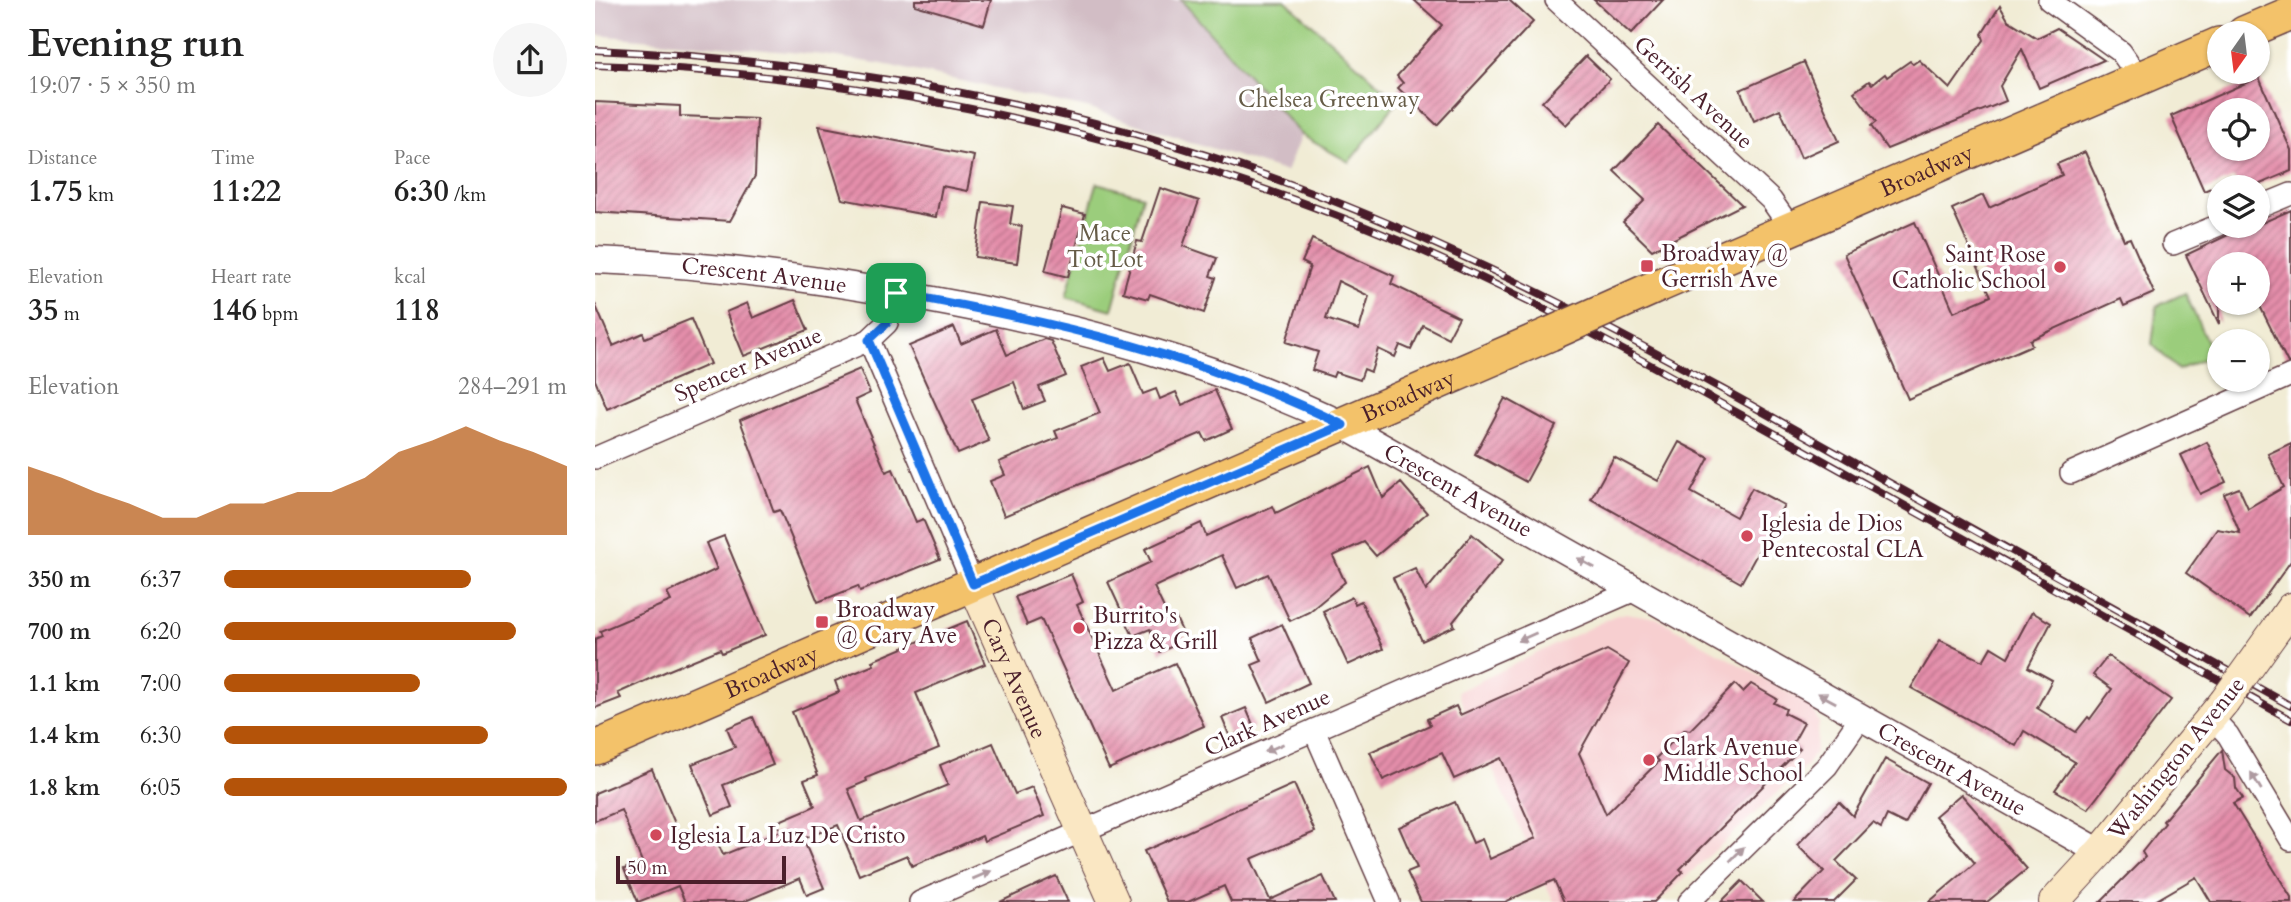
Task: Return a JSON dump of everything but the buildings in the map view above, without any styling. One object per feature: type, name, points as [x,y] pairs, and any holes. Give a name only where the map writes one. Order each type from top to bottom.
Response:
[{"type":"main road","points":[[2270,22],[2291,13]]},
{"type":"main road","points":[[2270,38],[2291,41]]},
{"type":"main road","name":"Broadway","points":[[595,748],[1343,425],[1790,227],[2207,49]]},
{"type":"main road","name":"Cary Avenue","points":[[973,584],[1114,902]]},
{"type":"main road","name":"Washington Avenue","points":[[2054,902],[2100,852],[2218,710],[2284,618]]},
{"type":"street","name":"Gerrish Avenue","points":[[1556,0],[1771,200],[1790,227]]},
{"type":"street","points":[[2049,0],[2121,52],[2139,78]]},
{"type":"street","points":[[2270,203],[2291,194]]},
{"type":"street","points":[[2173,244],[2207,230]]},
{"type":"street","name":"Crescent Avenue","points":[[595,260],[779,274],[896,293],[1030,318],[1130,343],[1232,377],[1343,425],[2100,852]]},
{"type":"street","name":"Spencer Avenue","points":[[595,458],[869,340],[887,323],[896,293]]},
{"type":"street","name":"Cary Avenue","points":[[869,340],[973,584]]},
{"type":"street","points":[[2071,473],[2291,375]]},
{"type":"street","name":"Clark Avenue","points":[[920,902],[1635,590]]},
{"type":"street","points":[[2218,710],[2228,735],[2291,840]]},
{"type":"street","points":[[1689,902],[1827,765],[1861,717]]},
{"type":"street","points":[[1314,730],[1389,902]]},
{"type":"shaded area","points":[[595,0],[1181,0],[1301,135],[1286,172],[1087,108],[882,64],[824,55],[595,35]]},
{"type":"shaded area","name":"Clark Avenue Middle School","points":[[1626,613],[1657,618],[1811,705],[1819,723],[1815,753],[1806,766],[1659,902],[1554,902],[1457,692],[1614,616]]},
{"type":"green space","name":"Chelsea Greenway","points":[[1181,0],[1285,0],[1398,101],[1349,162],[1301,135]]},
{"type":"green space","name":"Mace Tot Lot","points":[[1097,183],[1143,196],[1112,310],[1066,297]]},
{"type":"green space","points":[[2185,293],[2207,342],[2207,358],[2178,370],[2152,344],[2157,306]]},
{"type":"railway","points":[[595,50],[758,62],[1002,101],[1161,141],[1323,197],[1486,267],[1645,347],[2291,706]]},
{"type":"railway","points":[[595,65],[783,79],[971,109],[1156,155],[1335,215],[1452,264],[1567,320],[2291,720]]},
{"type":"place","name":"Broadway @ Gerrish Ave","points":[[1647,266]]},
{"type":"place","name":"Saint Rose Catholic School","points":[[2060,267]]},
{"type":"place","name":"Iglesia de Dios Pentecostal CLA","points":[[1747,536]]},
{"type":"place","name":"Broadway @ Cary Ave","points":[[822,622]]},
{"type":"place","name":"Burrito's Pizza & Grill","points":[[1079,628]]},
{"type":"place","name":"Clark Avenue Middle School","points":[[1649,760]]},
{"type":"place","name":"Iglesia La Luz De Cristo","points":[[656,835]]},
{"type":"route","points":[[896,293],[1030,318],[1130,343],[1232,377],[1343,425],[973,584],[869,340],[882,331],[887,323],[896,293]]}]
